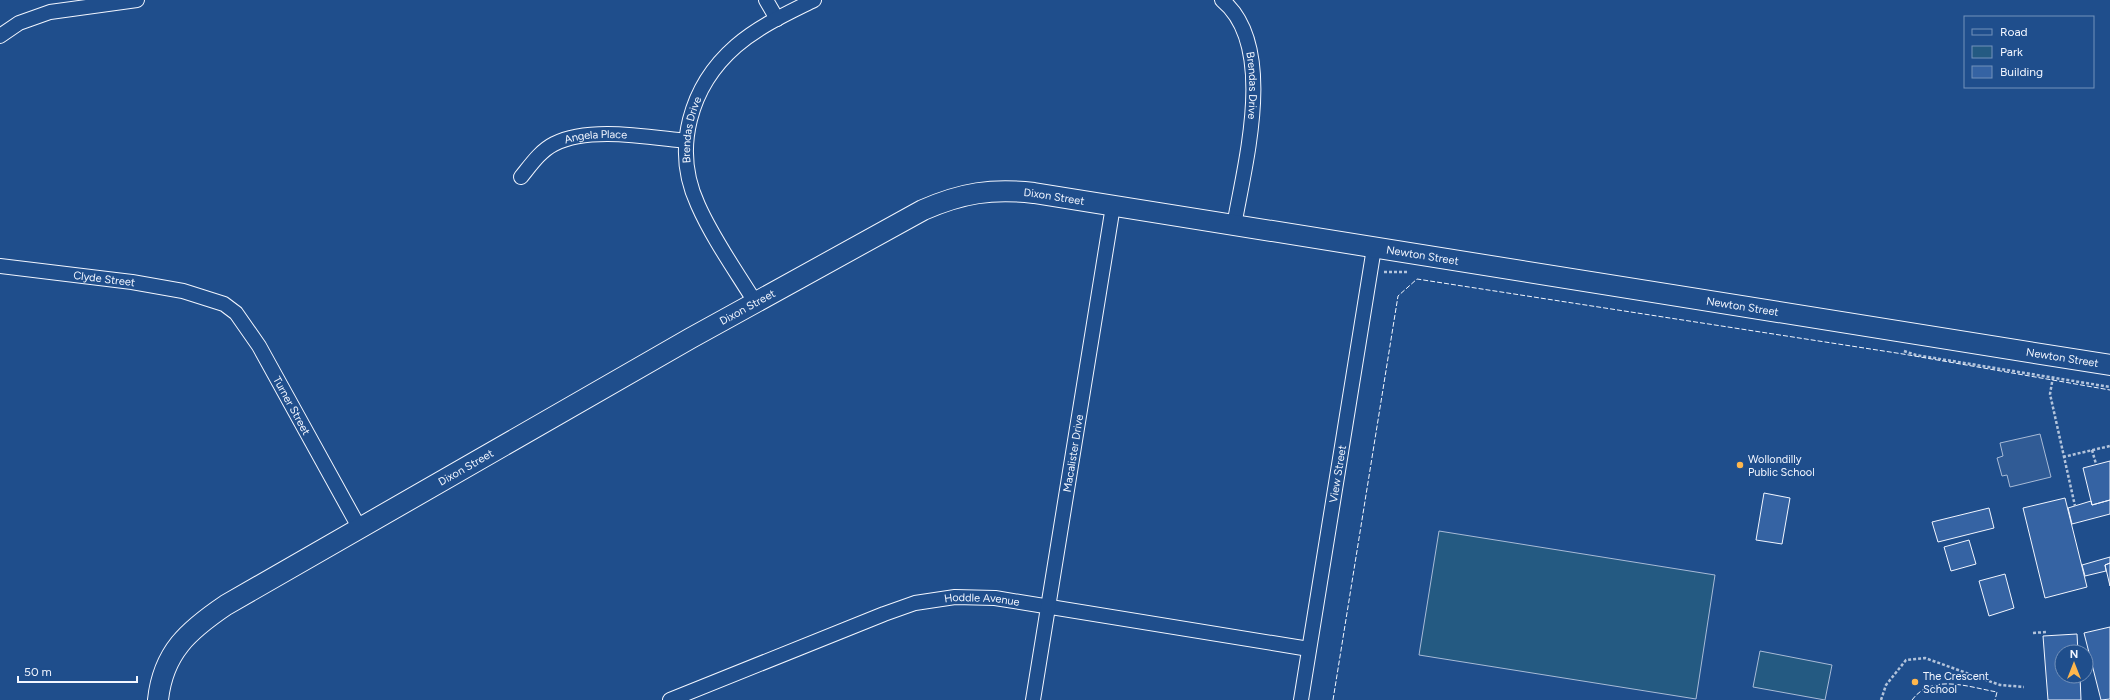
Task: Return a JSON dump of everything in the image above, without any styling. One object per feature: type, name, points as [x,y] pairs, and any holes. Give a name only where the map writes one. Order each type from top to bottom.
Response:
[{"type":"street","points":[[0,36],[19,23],[50,12],[137,0]]},
{"type":"street","points":[[766,0],[776,19]]},
{"type":"street","name":"Brendas Drive","points":[[755,302],[698,205],[690,183],[686,141],[691,114],[699,94],[716,65],[736,45],[776,19],[814,0]]},
{"type":"street","name":"Brendas Drive","points":[[1225,1],[1240,22],[1248,43],[1252,63],[1254,104],[1234,226]]},
{"type":"street","name":"Angela Place","points":[[521,177],[537,158],[553,144],[576,137],[601,135],[686,141]]},
{"type":"street","name":"Dixon Street","points":[[158,700],[160,686],[167,663],[180,642],[199,623],[226,605],[755,302],[923,210],[962,196],[1000,190],[1017,191],[1374,248]]},
{"type":"street","name":"Macalister Drive","points":[[1033,700],[1113,206]]},
{"type":"street","name":"Newton Street","points":[[1374,248],[2110,365]]},
{"type":"street","name":"View Street","points":[[1301,700],[1374,248]]},
{"type":"street","name":"Clyde Street","points":[[0,266],[132,282],[208,297]]},
{"type":"street","name":"Turner Street","points":[[208,297],[224,304],[236,313],[246,326],[360,529]]},
{"type":"street","name":"Hoddle Avenue","points":[[670,700],[915,603],[955,597],[995,598],[1309,649]]},
{"type":"path","points":[[2053,377],[2050,394],[2075,506]]},
{"type":"path","points":[[2063,457],[2110,446]]},
{"type":"path","points":[[2092,450],[2096,464]]},
{"type":"path","points":[[2033,633],[2046,632]]},
{"type":"path","points":[[1881,700],[1886,685],[1906,660],[1925,658],[2000,685],[2024,687]]},
{"type":"green space","points":[[1439,531],[1715,575],[1696,699],[1419,655]]},
{"type":"green space","points":[[1760,651],[1832,665],[1825,700],[1753,687]]},
{"type":"shaded area","points":[[2040,434],[2051,477],[2010,487],[2007,475],[2002,476],[1997,458],[2003,456],[2000,443]]},
{"type":"building","points":[[2110,461],[2110,500],[2092,505],[2083,468]]},
{"type":"building","points":[[1764,493],[1790,498],[1782,544],[1756,540]]},
{"type":"building","points":[[2065,498],[2087,587],[2045,598],[2023,508]]},
{"type":"building","points":[[2110,500],[2110,514],[2072,524],[2068,508],[2091,501],[2092,505]]},
{"type":"building","points":[[1989,508],[1994,528],[1938,542],[1932,522]]},
{"type":"building","points":[[1969,540],[1976,564],[1951,571],[1944,547]]},
{"type":"building","points":[[2110,557],[2110,563],[2105,565],[2106,571],[2085,576],[2082,565]]},
{"type":"building","points":[[2110,563],[2110,586],[2105,565]]},
{"type":"building","points":[[2005,574],[2014,608],[1989,616],[1979,581]]},
{"type":"building","points":[[2110,627],[2110,699],[2101,700],[2094,672],[2094,644],[2087,644],[2084,633]]},
{"type":"building","points":[[2077,634],[2078,644],[2054,644],[2054,684],[2080,684],[2081,700],[2048,700],[2043,636]]},
{"type":"fence","points":[[1333,700],[1398,296],[1417,279],[1903,354],[2110,390]]},
{"type":"fence","points":[[1912,700],[1920,692],[1940,684],[1963,685],[1997,692],[1995,700]]},
{"type":"place","name":"Wollondilly Public School","points":[[1740,465]]},
{"type":"place","name":"The Crescent School","points":[[1915,682]]}]
